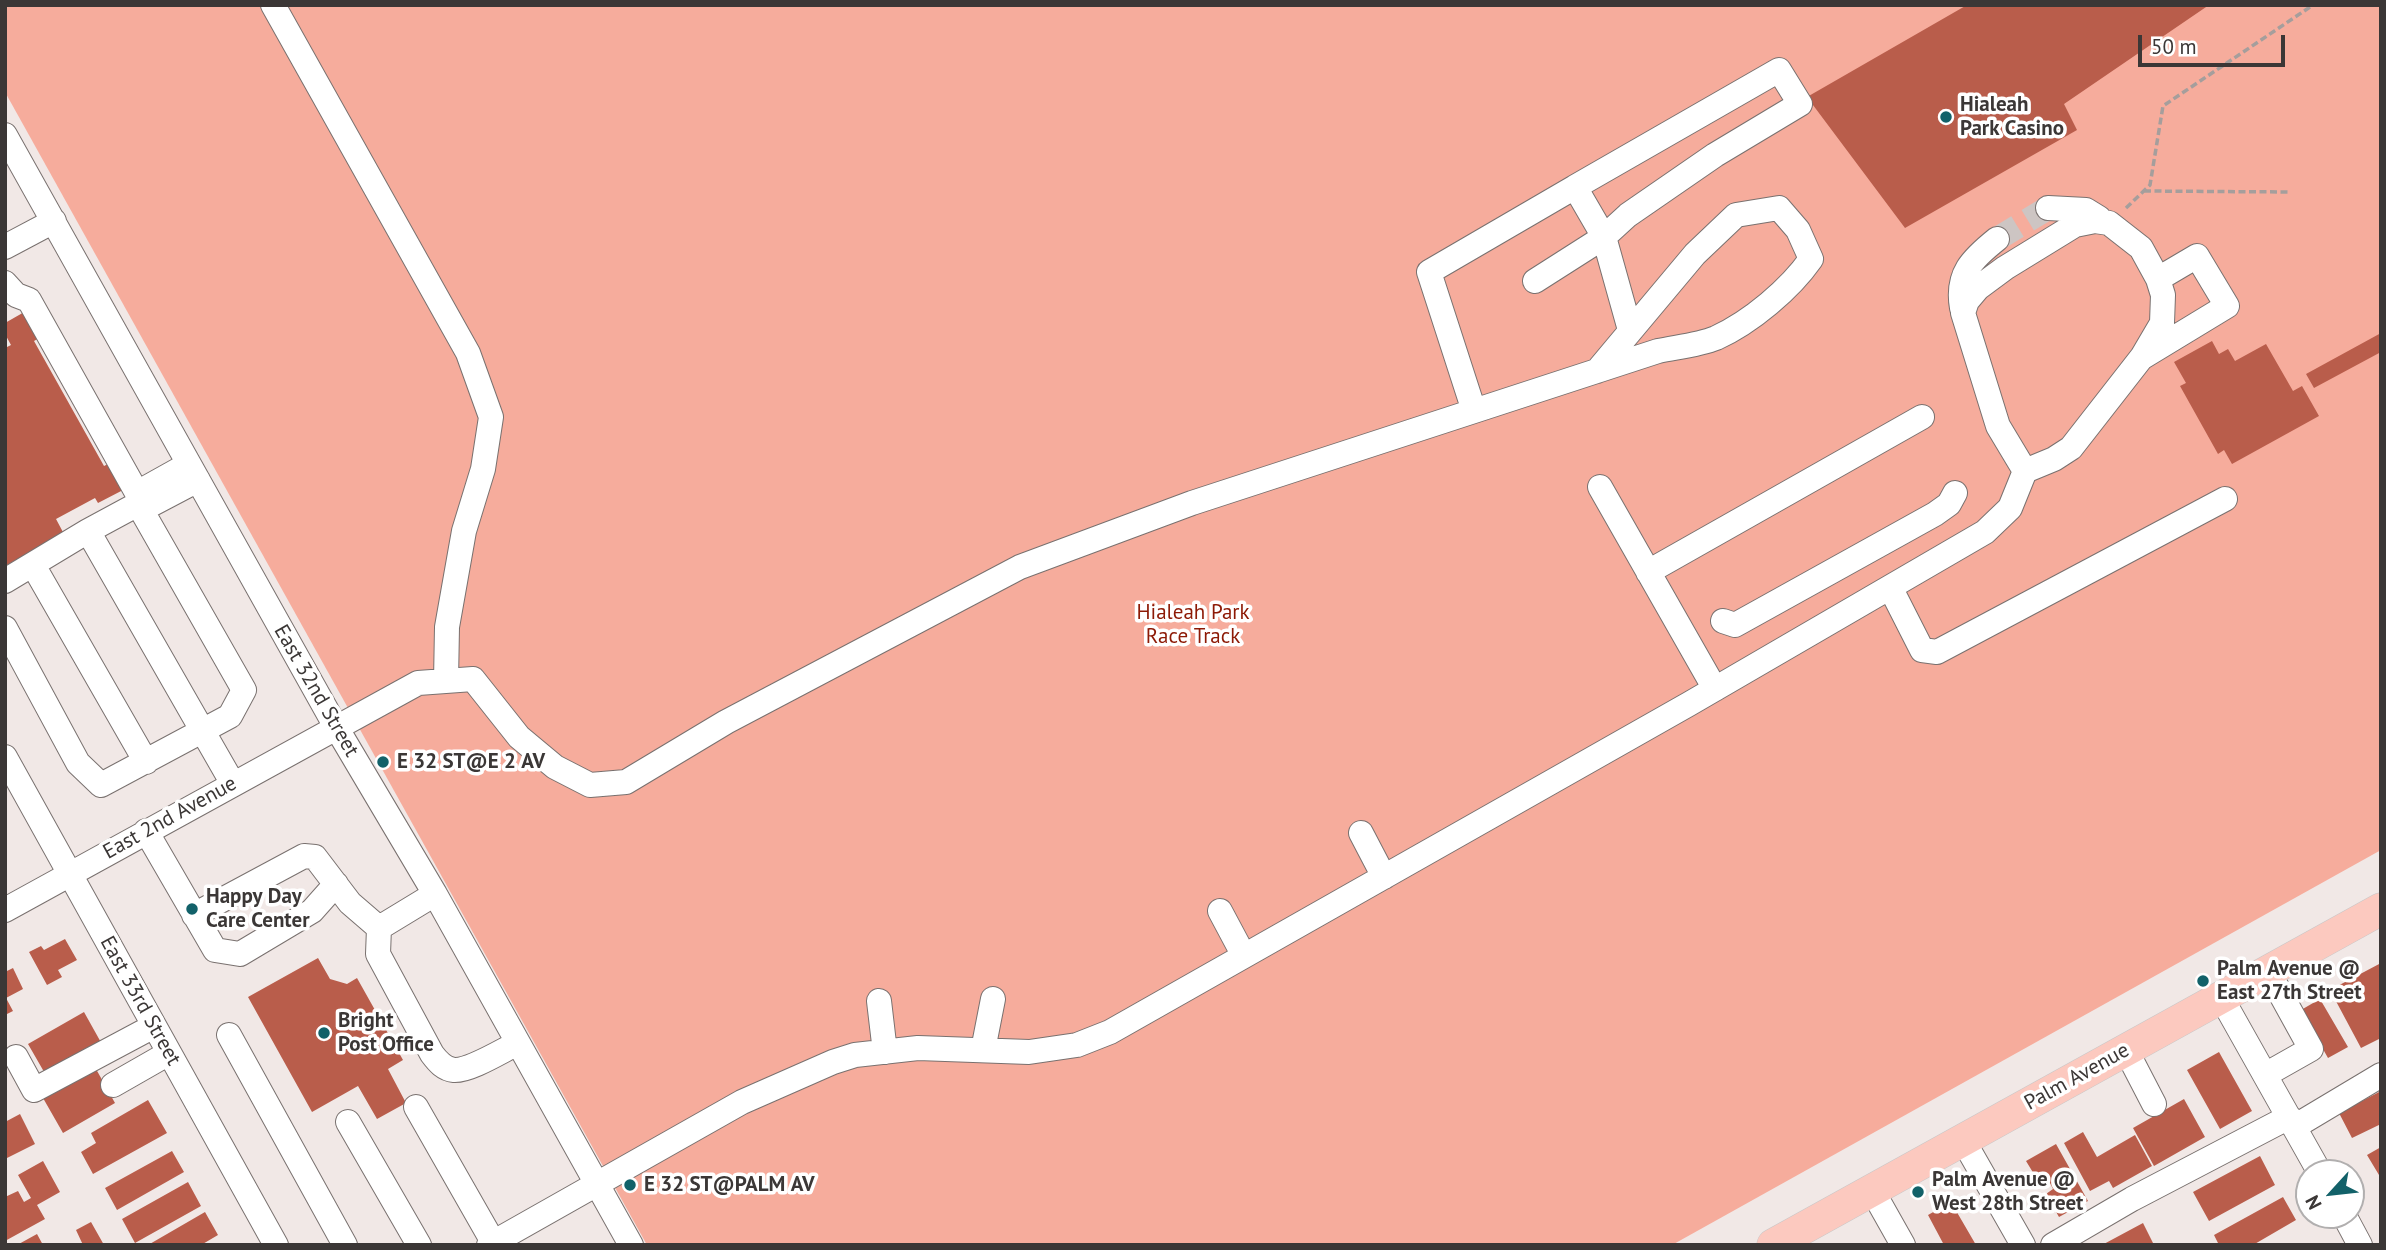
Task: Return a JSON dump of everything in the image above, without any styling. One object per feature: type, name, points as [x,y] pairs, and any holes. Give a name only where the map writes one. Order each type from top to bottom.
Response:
[{"type":"main road","name":"Palm Avenue","points":[[1791,1241],[1872,1190],[2381,909]]},
{"type":"street","points":[[273,5],[468,353],[491,417],[483,469],[464,531],[447,627],[446,681]]},
{"type":"street","points":[[1535,281],[1604,237],[1628,215],[1715,155],[1800,104],[1779,71],[1429,272],[1474,411],[1597,371],[1658,351],[1716,338],[1762,309],[1797,279],[1811,259],[1798,230],[1779,208],[1736,215],[1695,254],[1597,371]]},
{"type":"street","name":"East 32nd Street","points":[[5,135],[336,727],[435,894],[631,1245]]},
{"type":"street","points":[[1575,187],[1604,237],[1630,330]]},
{"type":"street","points":[[416,1107],[491,1244],[743,1102],[833,1062],[855,1055],[918,1048],[1029,1052],[1076,1045],[1110,1032],[1715,690],[1985,532],[2010,509],[2025,471],[2054,459],[2071,448],[2142,357],[2161,323],[2163,295],[2158,279],[2141,248],[2109,223],[2086,210],[2048,208]]},
{"type":"street","points":[[5,247],[54,221]]},
{"type":"street","points":[[1963,313],[1966,301],[2004,268],[2075,225],[2095,221],[2109,223]]},
{"type":"street","points":[[1997,239],[1972,260],[1959,291],[1963,313],[1998,426],[2025,471]]},
{"type":"street","points":[[2142,357],[2227,306],[2197,256],[2158,279]]},
{"type":"street","points":[[5,628],[78,763],[101,785],[230,716],[244,690],[29,300],[9,294]]},
{"type":"street","name":"East 2nd Avenue","points":[[5,910],[418,683],[473,679],[519,737],[555,767],[590,785],[626,782],[726,722],[1020,567],[1192,503],[1474,411]]},
{"type":"street","points":[[1648,572],[1922,417]]},
{"type":"street","points":[[5,581],[193,472]]},
{"type":"street","points":[[1600,487],[1715,690]]},
{"type":"street","points":[[1723,621],[1735,625],[1820,579],[1935,514],[1950,504],[1955,493]]},
{"type":"street","points":[[1891,589],[1922,650],[1937,652],[2225,499]]},
{"type":"street","points":[[88,531],[233,784]]},
{"type":"street","points":[[33,565],[146,762]]},
{"type":"street","name":"East 33rd Street","points":[[5,757],[276,1245]]},
{"type":"street","points":[[153,827],[200,911],[215,950],[240,954],[312,911],[336,884]]},
{"type":"street","points":[[1360,833],[1384,877]]},
{"type":"street","points":[[200,911],[304,856],[315,857],[350,903],[379,928]]},
{"type":"street","points":[[379,928],[435,894]]},
{"type":"street","points":[[1220,911],[1244,956]]},
{"type":"street","points":[[379,928],[378,954],[439,1065],[453,1070],[463,1069],[518,1043]]},
{"type":"street","points":[[2265,1074],[2311,1049],[2268,971]]},
{"type":"street","points":[[2221,997],[2312,1159]]},
{"type":"street","points":[[983,1050],[993,999]]},
{"type":"street","points":[[879,1001],[885,1052]]},
{"type":"street","points":[[16,1057],[34,1090],[154,1026]]},
{"type":"street","points":[[229,1035],[345,1245]]},
{"type":"street","points":[[2126,1050],[2154,1104]]},
{"type":"street","points":[[113,1085],[169,1053]]},
{"type":"street","points":[[2053,1245],[2132,1199],[2381,1075]]},
{"type":"street","points":[[348,1122],[419,1245]]},
{"type":"street","points":[[1963,1140],[2023,1245]]},
{"type":"street","points":[[1872,1190],[1903,1245]]},
{"type":"street","points":[[2351,1229],[2360,1245]]},
{"type":"path","points":[[2109,223],[2150,186],[2163,106],[2313,5]]},
{"type":"path","points":[[2144,191],[2289,191]]},
{"type":"green space","name":"Hialeah Park Race Track","points":[[5,5],[2381,5],[2381,850],[1672,1245],[647,1245],[5,92]]},
{"type":"building","name":"Hialeah Park Casino","points":[[1967,5],[2209,5],[2064,104],[2077,130],[1905,228],[1807,97]]},
{"type":"building","points":[[26,311],[41,337],[34,341],[104,466],[110,463],[125,489],[98,503],[95,498],[56,519],[64,534],[5,566],[5,348],[11,345],[5,334],[5,323]]},
{"type":"building","points":[[2381,333],[2381,352],[2314,388],[2306,374]]},
{"type":"building","points":[[2212,341],[2219,354],[2228,349],[2235,361],[2266,344],[2293,391],[2302,386],[2319,416],[2232,464],[2224,450],[2218,454],[2180,386],[2186,383],[2174,362]]},
{"type":"building","points":[[65,939],[77,960],[58,970],[62,977],[47,985],[29,952],[41,946],[44,950]]},
{"type":"building","points":[[318,958],[330,979],[347,984],[357,978],[403,1060],[388,1069],[406,1103],[377,1119],[358,1086],[312,1112],[248,997]]},
{"type":"building","points":[[2381,963],[2381,1038],[2361,1048],[2330,990]]},
{"type":"building","points":[[13,968],[23,989],[6,998],[13,1011],[5,1015],[5,972]]},
{"type":"building","points":[[2320,999],[2348,1047],[2328,1058],[2301,1010]]},
{"type":"building","points":[[84,1012],[103,1046],[47,1077],[28,1044]]},
{"type":"building","points":[[2219,1052],[2252,1111],[2220,1129],[2187,1070]]},
{"type":"building","points":[[96,1069],[115,1103],[63,1133],[43,1098]]},
{"type":"building","points":[[2381,1091],[2381,1124],[2352,1138],[2339,1113]]},
{"type":"building","points":[[2184,1099],[2205,1137],[2154,1166],[2133,1128]]},
{"type":"building","points":[[148,1100],[167,1133],[93,1174],[81,1152],[96,1143],[91,1133]]},
{"type":"building","points":[[20,1114],[35,1144],[5,1159],[5,1122]]},
{"type":"building","points":[[2083,1132],[2097,1157],[2135,1135],[2152,1166],[2113,1188],[2109,1181],[2090,1191],[2064,1143]]},
{"type":"building","points":[[2056,1144],[2088,1201],[2059,1217],[2046,1194],[2053,1189],[2048,1179],[2040,1184],[2026,1161]]},
{"type":"building","points":[[2381,1147],[2381,1174],[2379,1175],[2367,1155]]},
{"type":"building","points":[[172,1151],[184,1172],[117,1210],[105,1188]]},
{"type":"building","points":[[2260,1156],[2275,1185],[2209,1221],[2193,1192]]},
{"type":"building","points":[[43,1161],[60,1192],[37,1205],[45,1219],[5,1241],[5,1197],[18,1191],[24,1202],[31,1198],[18,1175]]},
{"type":"building","points":[[188,1182],[201,1206],[135,1243],[122,1219]]},
{"type":"building","points":[[2283,1197],[2295,1218],[2253,1245],[2219,1245],[2214,1235]]},
{"type":"building","points":[[1951,1202],[1976,1245],[1944,1245],[1928,1215]]},
{"type":"building","points":[[205,1212],[218,1235],[201,1245],[148,1245]]},
{"type":"building","points":[[91,1222],[104,1245],[83,1245],[76,1230]]},
{"type":"building","points":[[2143,1223],[2154,1245],[2102,1245]]},
{"type":"building","points":[[37,1234],[43,1245],[17,1245]]},
{"type":"tunnel","points":[[1997,239],[2048,208]]},
{"type":"place","name":"Hialeah Park Casino","points":[[1946,117]]},
{"type":"place","name":"E 32 ST@E 2 AV","points":[[383,762]]},
{"type":"place","name":"Happy Day Care Center","points":[[192,909]]},
{"type":"place","name":"Palm Avenue @ East 27th Street","points":[[2203,981]]},
{"type":"place","name":"Bright Post Office","points":[[324,1033]]},
{"type":"place","name":"E 32 ST@PALM AV","points":[[630,1185]]},
{"type":"place","name":"Palm Avenue @ West 28th Street","points":[[1918,1192]]}]
